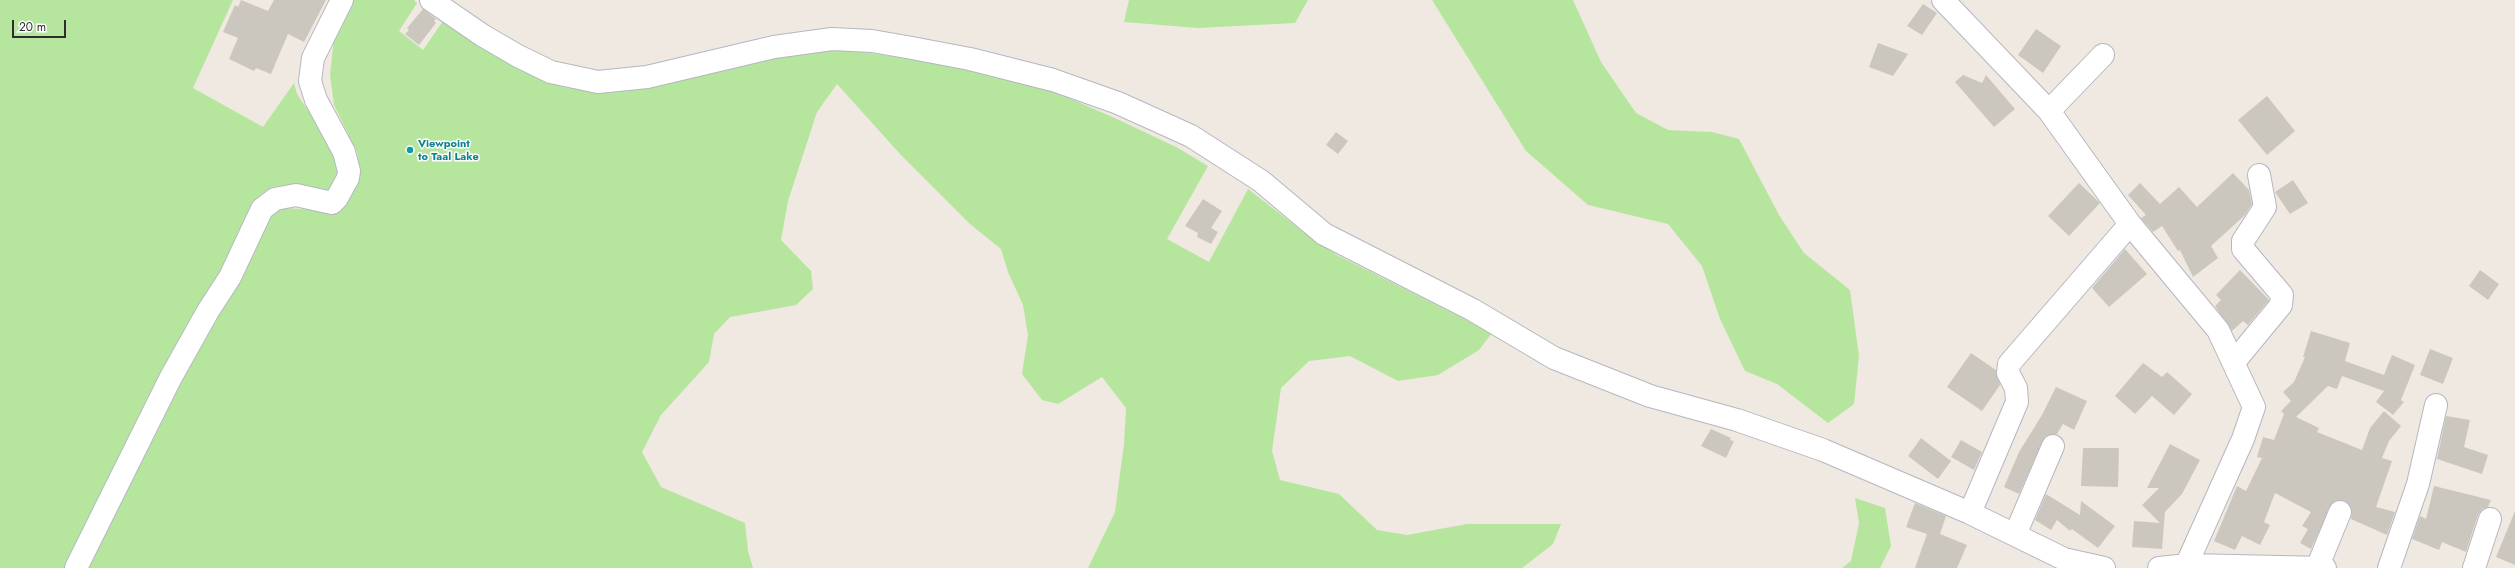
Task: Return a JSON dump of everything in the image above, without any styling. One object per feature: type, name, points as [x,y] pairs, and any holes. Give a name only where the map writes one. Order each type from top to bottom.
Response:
[{"type":"street","points":[[76,568],[171,377],[208,310],[230,277],[262,209],[270,201],[291,195],[332,202],[337,198],[348,178],[350,171],[344,152],[316,100],[310,81],[314,58],[342,0]]},
{"type":"street","points":[[431,0],[482,35],[518,56],[551,72],[598,82],[647,77],[774,47],[832,39],[872,41],[919,49],[970,59],[1054,80],[1125,106],[1191,136],[1261,182],[1324,234],[1480,314],[1554,358],[1650,396],[1752,425],[1823,450],[1970,513],[2064,559],[2104,568]]},
{"type":"street","points":[[1943,0],[2049,111],[2130,224],[2218,330],[2254,407],[2243,439],[2187,566]]},
{"type":"street","points":[[2049,111],[2103,55]]},
{"type":"street","points":[[2234,362],[2281,304],[2282,295],[2243,249],[2244,241],[2265,207],[2259,175]]},
{"type":"street","points":[[1970,513],[2017,402],[2016,388],[2008,372],[2009,364],[2130,224]]},
{"type":"street","points":[[2389,568],[2418,484],[2436,405]]},
{"type":"street","points":[[2015,535],[2053,446]]},
{"type":"street","points":[[2317,568],[2340,512]]},
{"type":"street","points":[[2474,568],[2490,519]]},
{"type":"street","points":[[2159,568],[2187,566],[2325,568]]},
{"type":"green space","points":[[0,0],[233,0],[193,88],[263,127],[294,83],[297,94],[335,151],[341,177],[327,192],[294,185],[272,187],[260,195],[69,568],[0,568]]},
{"type":"green space","points":[[346,0],[414,0],[417,3],[399,31],[423,50],[443,21],[548,82],[563,87],[583,89],[778,56],[841,49],[925,61],[1037,84],[1119,120],[1176,147],[1208,166],[1167,239],[1209,262],[1248,189],[1314,240],[1337,255],[1492,333],[1479,350],[1438,375],[1398,381],[1350,356],[1309,361],[1281,388],[1272,451],[1280,480],[1339,494],[1377,530],[1407,535],[1467,524],[1561,524],[1553,544],[1522,568],[1088,568],[1115,512],[1124,444],[1126,408],[1102,377],[1058,404],[1042,400],[1022,374],[1028,335],[1023,305],[1008,272],[1001,249],[970,224],[901,155],[837,84],[817,112],[788,201],[781,240],[811,271],[813,289],[796,305],[730,317],[714,334],[709,362],[661,415],[642,452],[661,487],[745,523],[748,551],[753,568],[82,568],[262,222],[277,210],[287,208],[331,211],[357,178],[359,164],[357,152],[334,105],[330,75],[334,38]]},
{"type":"green space","points":[[1129,0],[1308,0],[1295,23],[1198,28],[1124,22]]},
{"type":"green space","points":[[1432,0],[1573,0],[1601,62],[1636,113],[1668,130],[1712,132],[1739,139],[1779,215],[1804,253],[1850,290],[1859,356],[1854,404],[1828,423],[1777,384],[1745,371],[1720,319],[1702,266],[1668,224],[1588,205],[1526,151]]},
{"type":"green space","points":[[1855,498],[1885,508],[1891,546],[1880,568],[1842,568],[1851,561],[1859,523]]},
{"type":"building","points":[[241,0],[268,11],[274,0],[326,0],[304,42],[288,34],[271,74],[256,68],[254,71],[229,59],[238,38],[223,32],[235,5],[238,7]]},
{"type":"building","points":[[1923,4],[1937,13],[1922,35],[1907,26]]},
{"type":"building","points":[[423,9],[436,19],[434,21],[436,23],[419,45],[405,34],[409,30],[407,28]]},
{"type":"building","points":[[2036,29],[2061,46],[2043,73],[2018,55]]},
{"type":"building","points":[[1878,43],[1908,54],[1893,76],[1869,67]]},
{"type":"building","points":[[1963,75],[1982,83],[1986,75],[2015,109],[1994,127],[1955,82]]},
{"type":"building","points":[[2267,96],[2295,131],[2267,155],[2238,120]]},
{"type":"building","points":[[1336,132],[1348,141],[1338,154],[1326,145]]},
{"type":"building","points":[[2233,173],[2249,190],[2252,204],[2245,215],[2211,246],[2218,258],[2193,277],[2180,250],[2178,251],[2162,226],[2153,232],[2141,218],[2146,215],[2128,195],[2140,183],[2160,204],[2179,187],[2197,207]]},
{"type":"building","points":[[2293,180],[2308,203],[2290,214],[2275,192]]},
{"type":"building","points":[[2079,183],[2100,203],[2069,236],[2048,216]]},
{"type":"building","points":[[1203,199],[1222,211],[1211,228],[1218,232],[1211,244],[1197,237],[1198,233],[1185,226]]},
{"type":"building","points":[[2125,249],[2147,274],[2109,307],[2092,288]]},
{"type":"building","points":[[2240,270],[2269,300],[2248,325],[2243,321],[2232,331],[2215,306],[2221,300],[2216,295]]},
{"type":"building","points":[[2480,270],[2499,284],[2488,300],[2469,286]]},
{"type":"building","points":[[2311,331],[2350,343],[2345,361],[2384,375],[2392,355],[2415,365],[2401,400],[2404,402],[2393,415],[2376,402],[2384,391],[2342,376],[2337,389],[2328,386],[2296,417],[2319,428],[2317,432],[2362,450],[2370,428],[2384,411],[2401,426],[2389,441],[2382,458],[2392,461],[2376,507],[2395,512],[2387,535],[2351,519],[2352,510],[2345,501],[2333,502],[2311,549],[2300,543],[2308,529],[2302,526],[2311,512],[2275,493],[2264,522],[2270,525],[2260,545],[2242,536],[2235,550],[2214,541],[2237,486],[2246,491],[2262,458],[2257,457],[2263,437],[2274,440],[2284,414],[2281,411],[2291,401],[2283,392],[2294,382],[2305,357],[2303,357]]},
{"type":"building","points":[[2430,349],[2453,358],[2443,384],[2420,375]]},
{"type":"building","points":[[1971,353],[1996,370],[2000,385],[1982,411],[1947,387]]},
{"type":"building","points":[[2143,363],[2162,377],[2167,372],[2192,394],[2174,415],[2152,396],[2135,414],[2115,396]]},
{"type":"building","points":[[2056,387],[2087,401],[2074,430],[2063,424],[2057,434],[2045,436],[2019,494],[2004,487],[2019,452],[2042,415]]},
{"type":"building","points":[[2446,416],[2470,420],[2464,447],[2488,455],[2482,474],[2437,459]]},
{"type":"building","points":[[1711,429],[1731,438],[1730,440],[1734,441],[1726,458],[1701,446]]},
{"type":"building","points":[[1921,438],[1951,461],[1938,479],[1908,456]]},
{"type":"building","points":[[1961,440],[1982,452],[1974,470],[1951,457]]},
{"type":"building","points":[[2170,444],[2200,460],[2182,494],[2165,512],[2162,549],[2132,547],[2134,521],[2160,523],[2142,505],[2159,488],[2147,488]]},
{"type":"building","points":[[2083,448],[2119,448],[2118,487],[2081,486]]},
{"type":"building","points":[[2434,486],[2491,500],[2488,507],[2482,509],[2478,515],[2466,552],[2442,542],[2439,550],[2412,539],[2420,516],[2426,519]]},
{"type":"building","points":[[2046,494],[2080,515],[2081,501],[2115,526],[2098,548],[2072,529],[2070,531],[2057,520],[2051,530],[2035,520]]},
{"type":"building","points":[[1915,503],[1946,516],[1940,534],[1967,545],[1957,568],[1915,568],[1927,534],[1906,527]]},
{"type":"building","points":[[2515,511],[2515,565],[2496,557]]},
{"type":"place","name":"Viewpoint to Taal Lake","points":[[410,150]]}]
